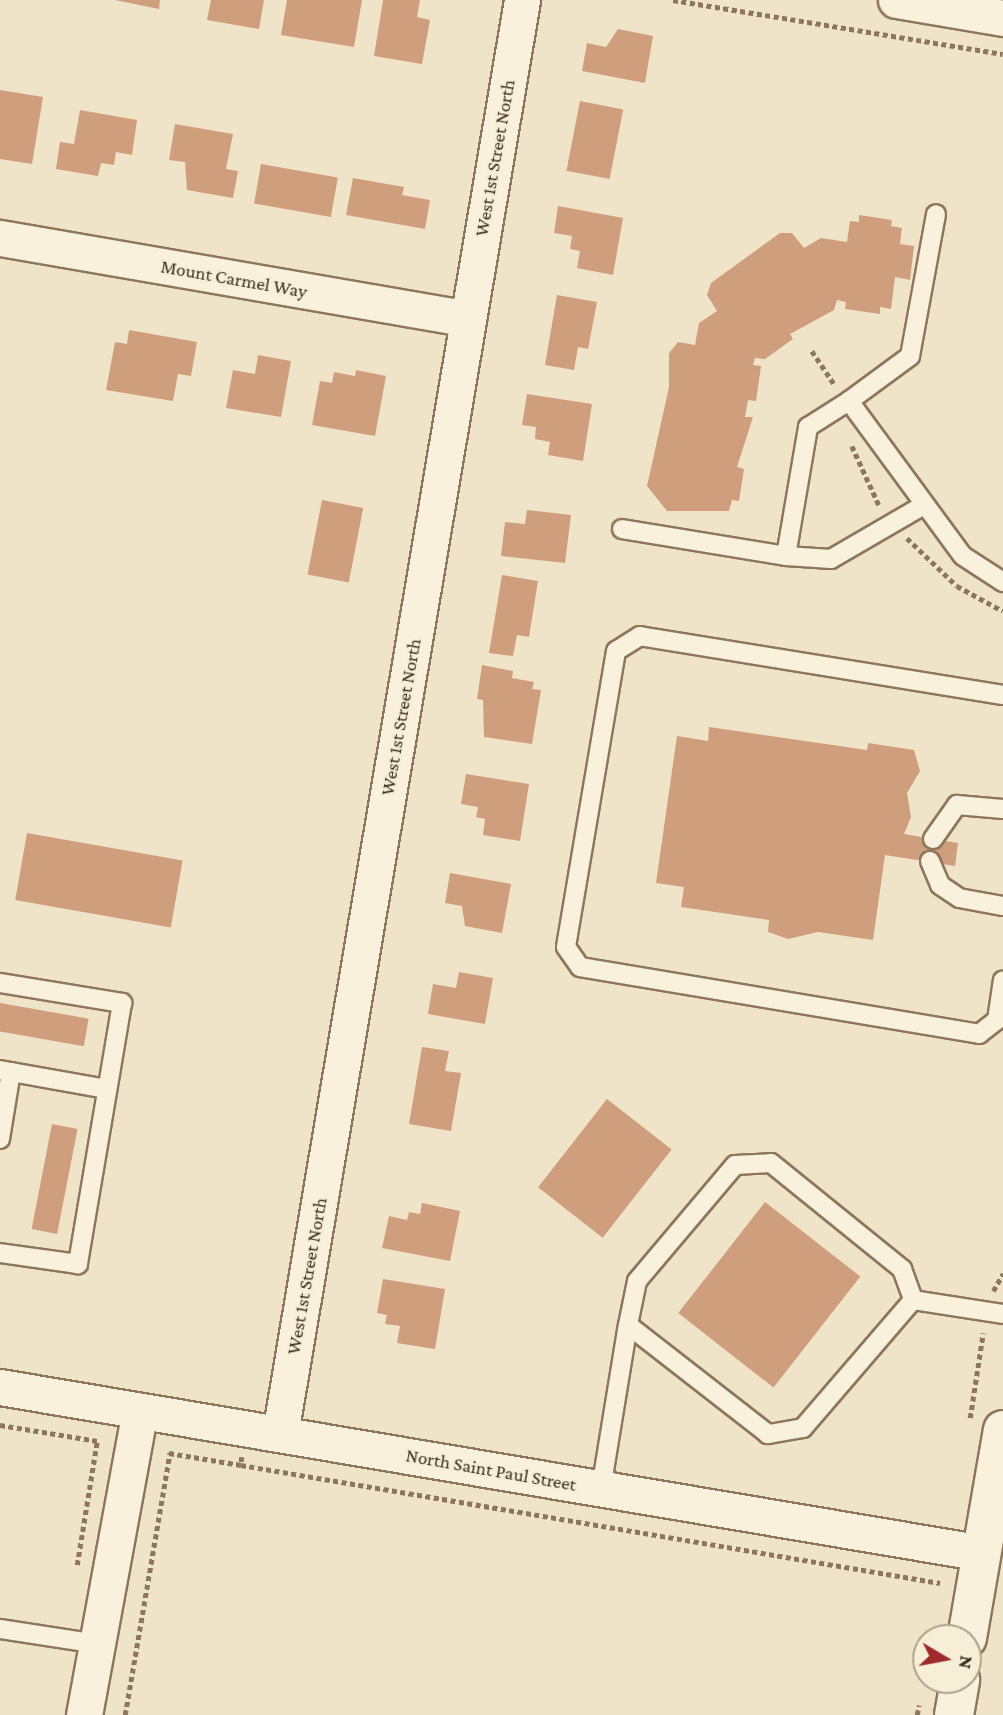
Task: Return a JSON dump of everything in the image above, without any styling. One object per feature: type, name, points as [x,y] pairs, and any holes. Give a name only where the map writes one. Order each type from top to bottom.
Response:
[{"type":"street","name":"West 1st Street North","points":[[264,1431],[468,319],[522,0]]},
{"type":"street","points":[[896,0],[1003,18]]},
{"type":"street","name":"Mount Carmel Way","points":[[0,238],[468,319]]},
{"type":"street","name":"North Saint Paul Street","points":[[0,1387],[601,1489],[991,1533]]},
{"type":"street","points":[[84,1715],[140,1410]]},
{"type":"street","points":[[970,1624],[991,1533],[1003,1430]]},
{"type":"street","points":[[954,1715],[958,1694]]},
{"type":"lane","points":[[786,556],[808,427],[911,356],[936,214]]},
{"type":"lane","points":[[849,401],[922,506],[963,556],[1003,582]]},
{"type":"lane","points":[[621,529],[786,556],[831,559],[922,506]]},
{"type":"lane","points":[[1003,695],[640,636],[615,651],[566,947],[580,967],[979,1034],[998,1020],[1003,980]]},
{"type":"lane","points":[[933,839],[957,805],[1003,809]]},
{"type":"lane","points":[[930,861],[940,885],[960,898],[1003,906]]},
{"type":"lane","points":[[0,983],[122,1003],[78,1264],[0,1253]]},
{"type":"lane","points":[[0,1139],[6,1071],[107,1090]]},
{"type":"lane","points":[[601,1489],[637,1282],[735,1164],[771,1163],[902,1269],[913,1300]]},
{"type":"lane","points":[[913,1300],[1003,1314]]},
{"type":"lane","points":[[628,1325],[768,1434],[803,1428],[913,1300]]},
{"type":"lane","points":[[0,1629],[98,1644]]},
{"type":"path","points":[[673,0],[1003,54]]},
{"type":"path","points":[[264,1431],[241,1465],[940,1583]]},
{"type":"path","points":[[125,1715],[170,1453]]},
{"type":"building","points":[[115,0],[160,0],[159,9]]},
{"type":"building","points":[[211,0],[264,0],[259,29],[207,20]]},
{"type":"building","points":[[287,0],[362,0],[354,47],[281,35]]},
{"type":"building","points":[[383,0],[420,0],[417,17],[430,20],[422,64],[374,56]]},
{"type":"building","points":[[618,29],[653,36],[645,83],[582,71],[587,43],[606,47]]},
{"type":"building","points":[[0,90],[43,97],[32,164],[0,159]]},
{"type":"building","points":[[580,101],[623,109],[610,179],[566,171]]},
{"type":"building","points":[[80,110],[137,120],[132,155],[116,152],[114,165],[101,163],[98,176],[56,169],[60,142],[74,144]]},
{"type":"building","points":[[175,124],[233,134],[226,169],[238,171],[233,198],[187,190],[185,162],[169,160]]},
{"type":"building","points":[[261,164],[338,178],[331,217],[254,203]]},
{"type":"building","points":[[353,178],[404,187],[402,195],[430,200],[425,229],[346,215]]},
{"type":"building","points":[[558,206],[623,218],[613,275],[577,268],[580,251],[570,249],[572,236],[554,233]]},
{"type":"building","points":[[859,215],[892,220],[891,226],[902,228],[900,244],[914,246],[910,280],[895,277],[891,309],[880,307],[880,314],[845,309],[846,302],[837,300],[834,310],[790,334],[793,339],[765,359],[755,358],[753,365],[761,366],[756,401],[748,400],[745,417],[753,417],[737,467],[744,469],[739,501],[732,500],[729,511],[667,511],[647,486],[669,387],[669,353],[678,342],[695,345],[699,323],[717,311],[707,295],[711,283],[780,233],[792,233],[804,248],[821,238],[847,242],[850,221],[859,222]]},
{"type":"building","points":[[557,295],[597,302],[588,349],[578,347],[574,370],[545,365]]},
{"type":"building","points":[[129,330],[197,342],[191,376],[178,374],[173,401],[106,390],[115,342],[127,344]]},
{"type":"building","points":[[258,355],[291,361],[281,417],[226,408],[233,370],[255,374]]},
{"type":"building","points":[[356,370],[386,376],[375,436],[312,425],[320,381],[332,383],[334,372],[355,376]]},
{"type":"building","points":[[527,394],[592,404],[583,461],[548,455],[550,442],[535,439],[536,427],[522,425]]},
{"type":"building","points":[[322,500],[363,508],[349,583],[307,575]]},
{"type":"building","points":[[527,510],[571,515],[565,563],[501,556],[505,522],[525,524]]},
{"type":"building","points":[[502,575],[538,581],[529,637],[517,635],[513,656],[489,653]]},
{"type":"building","points":[[482,665],[513,671],[512,678],[534,682],[532,689],[541,690],[532,744],[484,737],[483,700],[477,699]]},
{"type":"building","points":[[709,727],[867,750],[868,743],[914,750],[920,771],[907,793],[911,817],[904,834],[958,843],[955,866],[885,855],[873,940],[818,932],[788,939],[768,932],[769,920],[681,907],[684,887],[656,883],[677,736],[708,741]]},
{"type":"building","points":[[466,774],[529,784],[520,841],[483,835],[485,819],[476,817],[478,807],[461,804]]},
{"type":"building","points":[[27,833],[183,860],[171,927],[15,900]]},
{"type":"building","points":[[450,873],[511,884],[502,933],[465,926],[462,906],[445,903]]},
{"type":"building","points":[[459,972],[493,978],[485,1024],[428,1014],[433,984],[456,988]]},
{"type":"building","points":[[0,1003],[89,1019],[84,1046],[0,1031]]},
{"type":"building","points":[[422,1047],[449,1051],[445,1071],[461,1073],[451,1131],[409,1124]]},
{"type":"building","points":[[607,1099],[672,1149],[603,1238],[538,1187]]},
{"type":"building","points":[[52,1124],[78,1129],[57,1234],[32,1229]]},
{"type":"building","points":[[765,1202],[860,1276],[774,1388],[678,1313]]},
{"type":"building","points":[[422,1203],[460,1211],[450,1261],[382,1248],[389,1216],[407,1220],[409,1212],[420,1214]]},
{"type":"building","points":[[383,1279],[445,1289],[435,1349],[397,1343],[400,1326],[385,1324],[387,1315],[377,1313]]}]
